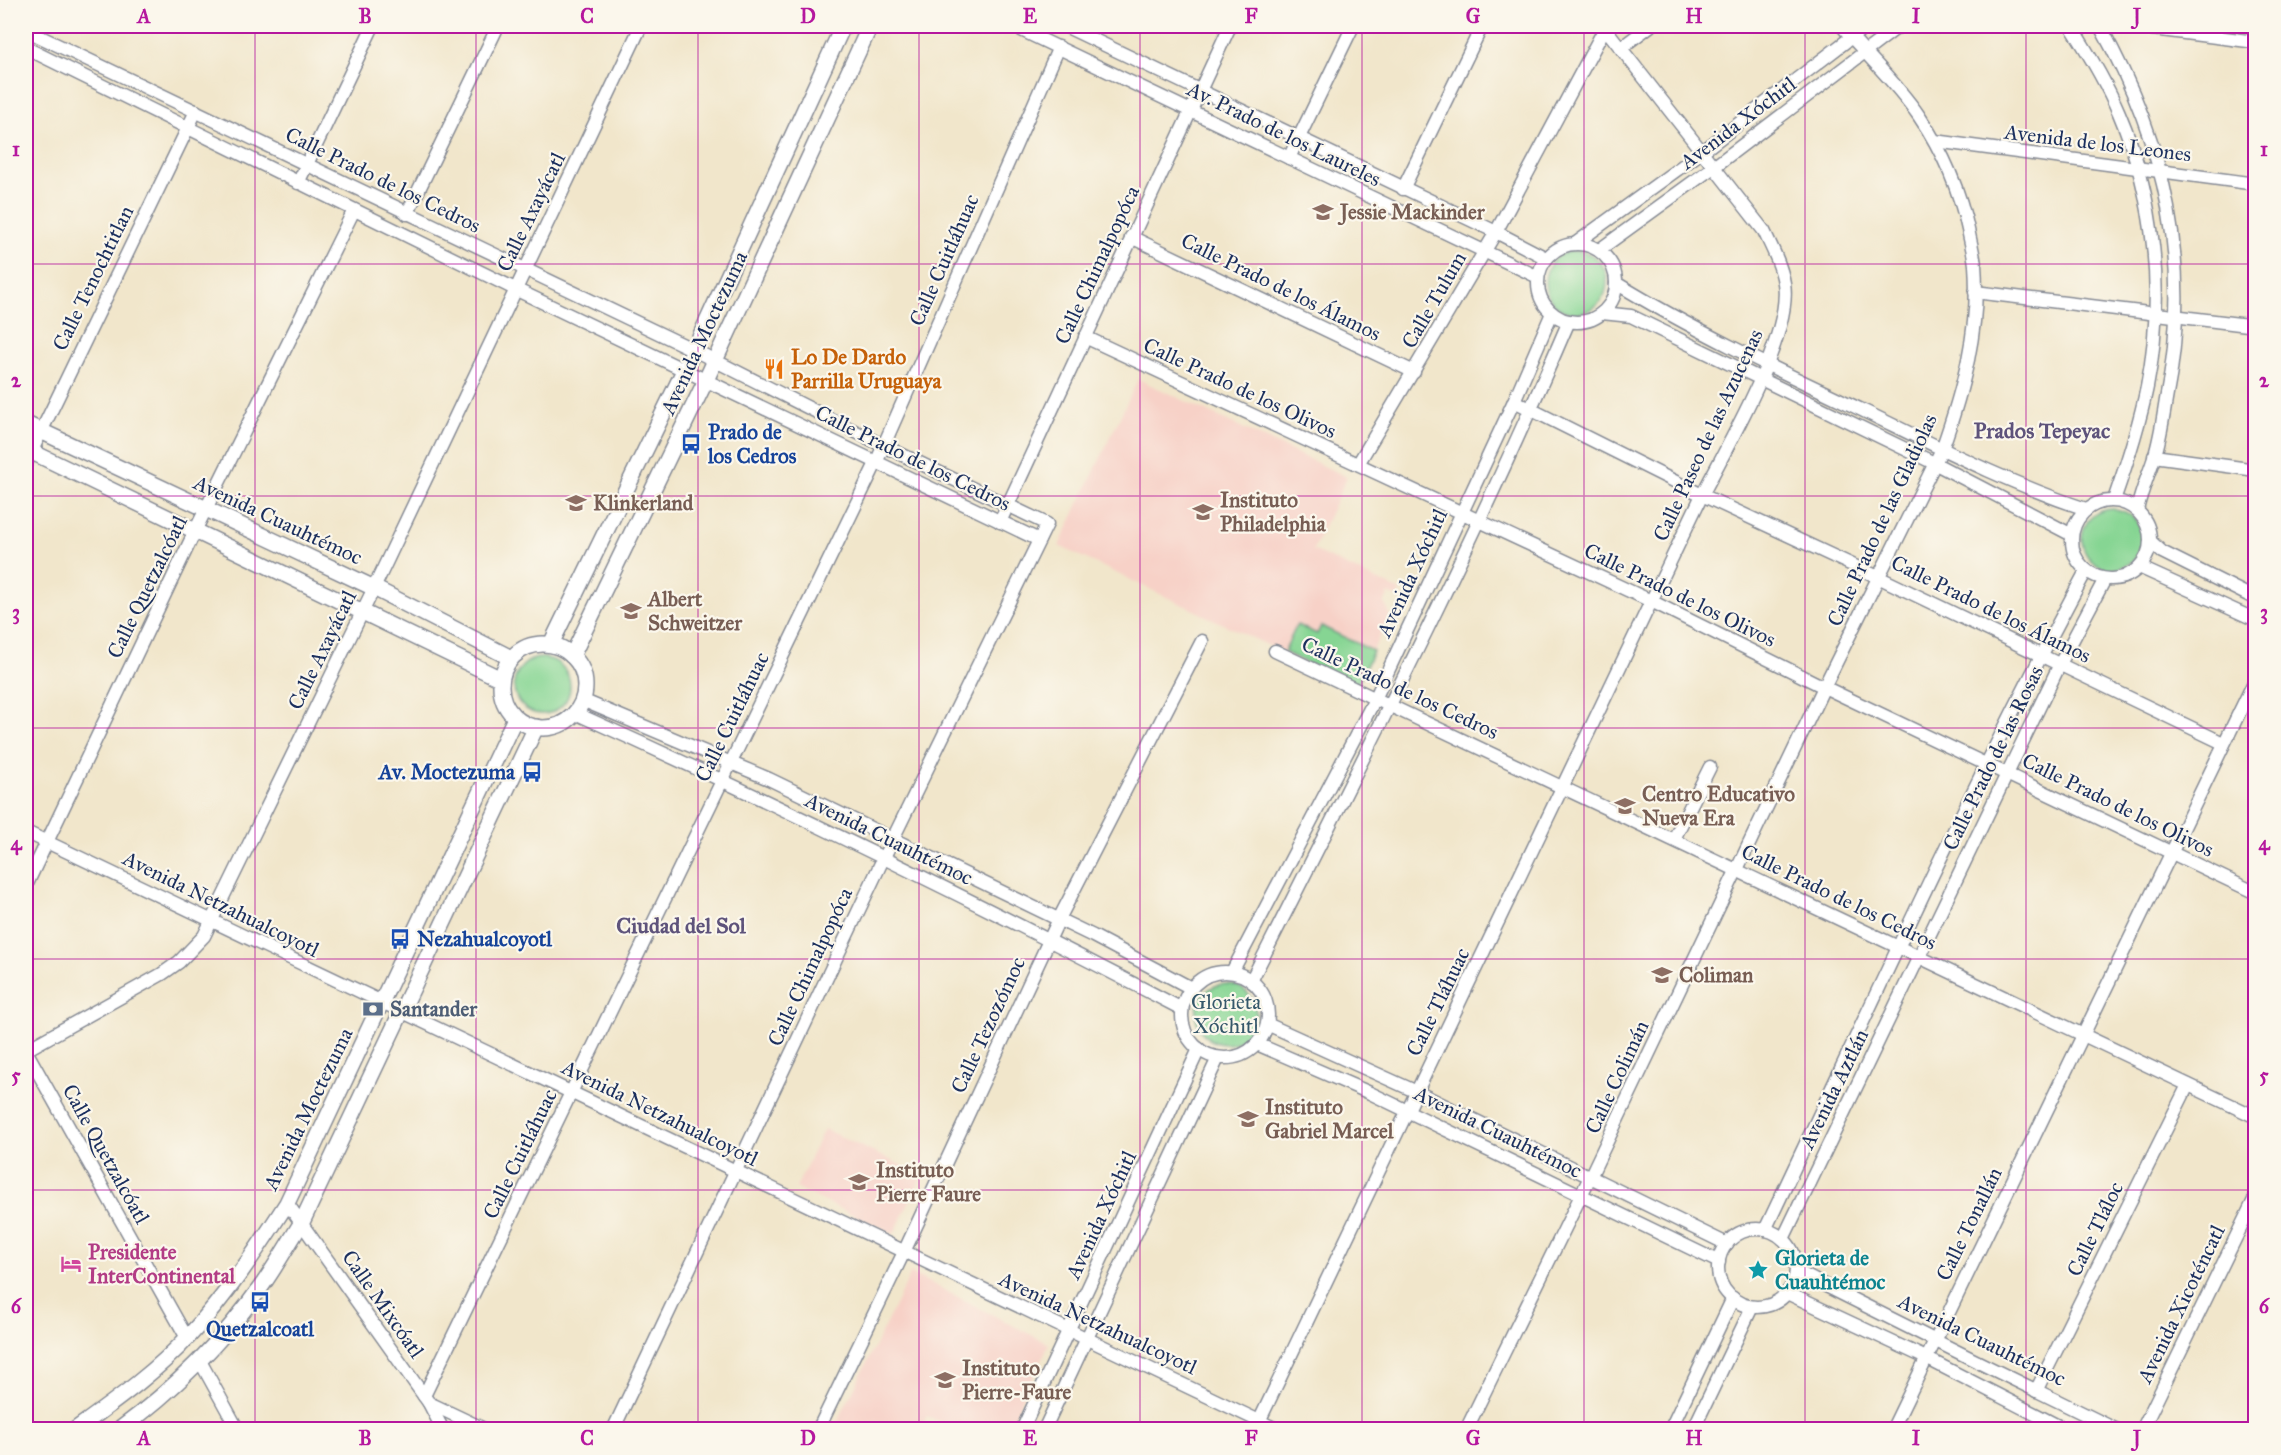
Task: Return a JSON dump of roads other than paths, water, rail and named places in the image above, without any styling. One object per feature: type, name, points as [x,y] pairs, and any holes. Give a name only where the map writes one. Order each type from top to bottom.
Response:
[{"type":"street","points":[[298,183],[373,26]]},
{"type":"street","points":[[407,214],[498,26]]},
{"type":"street","name":"Calle Axayácatl","points":[[26,1050],[162,974],[193,949],[212,922],[374,588],[641,26]]},
{"type":"street","name":"Avenida Moctezuma","points":[[551,644],[694,350],[843,26]]},
{"type":"street","name":"Avenida Moctezuma","points":[[572,656],[706,380],[870,26]]},
{"type":"street","name":"Av. Prado de los Laureles","points":[[1014,26],[1538,277]]},
{"type":"street","name":"Av. Prado de los Laureles","points":[[1065,26],[1546,258]]},
{"type":"street","name":"Calle Chimalpopóca","points":[[1000,522],[1189,110],[1230,26]]},
{"type":"street","points":[[1289,158],[1353,26]]},
{"type":"street","points":[[1403,189],[1482,26]]},
{"type":"street","name":"Calle Paseo de las Azucenas","points":[[1563,786],[1702,495],[1761,378],[1784,312],[1784,285],[1777,257],[1764,231],[1606,26]]},
{"type":"street","name":"Calle Tulum","points":[[1358,464],[1496,232],[1606,26]]},
{"type":"street","points":[[1622,47],[1650,26]]},
{"type":"street","name":"Calle Prado de las Gladiolas","points":[[1737,869],[1942,448],[1956,409],[1968,362],[1975,292],[1975,264],[1960,196],[1935,141],[1918,114],[1842,26]]},
{"type":"street","name":"Avenida Xóchitl","points":[[1576,243],[1703,151],[1866,26]]},
{"type":"street","name":"Avenida Xóchitl","points":[[1599,250],[1715,166],[1899,26]]},
{"type":"street","points":[[2071,26],[2100,73],[2120,114],[2139,168],[2151,231],[2155,272],[2156,312],[2148,384],[2140,419],[2114,500]]},
{"type":"street","points":[[2100,26],[2139,104],[2161,170],[2173,230],[2177,316],[2167,398],[2154,456],[2142,487],[2137,510]]},
{"type":"street","points":[[2129,26],[2256,42]]},
{"type":"street","points":[[26,47],[29,32]]},
{"type":"street","name":"Calle Prado de los Cedros","points":[[29,32],[694,350],[884,446],[1047,524]]},
{"type":"street","name":"Calle Prado de los Cedros","points":[[26,47],[515,289],[1039,540]]},
{"type":"street","name":"Calle Cuitláhuac","points":[[426,1400],[884,446],[1059,47]]},
{"type":"street","name":"Calle Tenochtitlan","points":[[27,455],[41,431],[196,111]]},
{"type":"street","name":"Avenida de los Leones","points":[[1935,141],[2256,184]]},
{"type":"street","name":"Calle Quetzalcóatl","points":[[26,886],[195,531],[354,210]]},
{"type":"street","name":"Calle Prado de los Álamos","points":[[1131,237],[1414,372]]},
{"type":"street","points":[[1602,313],[1612,300],[1616,283],[1610,261],[1599,250],[1588,245],[1576,243],[1556,249],[1546,258],[1538,277],[1542,301],[1552,313],[1569,321],[1583,321],[1602,313],[1631,316],[1934,463],[2072,535]]},
{"type":"street","points":[[1616,283],[1767,365],[2052,498],[2086,509]]},
{"type":"street","points":[[1975,292],[2156,312],[2256,326]]},
{"type":"street","name":"Avenida Xóchitl","points":[[1232,972],[1374,699],[1514,401],[1552,313]]},
{"type":"street","name":"Avenida Xóchitl","points":[[1251,981],[1390,706],[1532,409],[1569,321]]},
{"type":"street","name":"Calle Prado de los Olivos","points":[[1085,337],[1651,601],[1824,687],[2256,893]]},
{"type":"street","name":"Calle Prado de los Álamos","points":[[1514,401],[1702,495],[2223,743]]},
{"type":"street","name":"Avenida Cuauhtémoc","points":[[26,423],[374,588],[511,658]]},
{"type":"street","points":[[27,455],[363,610],[501,679]]},
{"type":"street","points":[[2154,456],[2256,470]]},
{"type":"street","points":[[2114,500],[2137,510],[2147,524],[2150,541],[2147,555],[2139,567],[2127,575],[2105,579],[2086,571],[2074,555],[2072,535],[2076,520],[2086,509],[2099,502],[2114,500]]},
{"type":"street","name":"Calle Chimalpopóca","points":[[613,1430],[883,859],[1047,524]]},
{"type":"street","points":[[2150,541],[2162,552],[2256,599]]},
{"type":"street","points":[[2139,567],[2256,620]]},
{"type":"street","name":"Calle Prado de las Rosas","points":[[1899,947],[2041,656],[2086,571]]},
{"type":"street","name":"Calle Prado de las Rosas","points":[[1920,957],[2060,664],[2105,579]]},
{"type":"street","name":"Calle Tezozómoc","points":[[818,1430],[904,1252],[1049,939],[1202,641]]},
{"type":"street","points":[[551,644],[566,650],[572,656],[578,662],[584,676],[579,706],[566,721],[554,726],[536,727],[515,718],[502,696],[501,679],[511,658],[529,646],[551,644]]},
{"type":"street","name":"Calle Prado de los Cedros","points":[[1275,651],[2256,1117]]},
{"type":"street","name":"Calle Tonallán","points":[[1892,1430],[2256,678]]},
{"type":"street","name":"Avenida Cuauhtémoc","points":[[579,706],[732,762],[1059,919],[1191,988]]},
{"type":"street","name":"Avenida Cuauhtémoc","points":[[579,706],[722,781],[1049,939],[1182,1009]]},
{"type":"street","name":"Avenida Moctezuma","points":[[75,1430],[149,1374],[188,1338],[243,1270],[286,1203],[515,718]]},
{"type":"street","name":"Avenida Moctezuma","points":[[119,1430],[157,1402],[200,1361],[233,1324],[264,1284],[302,1222],[536,727]]},
{"type":"street","points":[[1674,839],[1710,766]]},
{"type":"street","name":"Calle Tláhuac","points":[[1257,1425],[1563,786]]},
{"type":"street","name":"Avenida Netzahualcoyotl","points":[[26,832],[1070,1330],[1257,1425],[1278,1430]]},
{"type":"street","name":"Calle Colimán","points":[[1466,1430],[1737,869]]},
{"type":"street","name":"Avenida Aztlán","points":[[1765,1230],[1899,947]]},
{"type":"street","name":"Avenida Aztlán","points":[[1783,1239],[1920,957]]},
{"type":"street","points":[[1232,972],[1251,981],[1263,996],[1268,1014],[1267,1024],[1257,1044],[1235,1057],[1218,1058],[1199,1050],[1185,1032],[1182,1009],[1191,988],[1210,975],[1232,972]]},
{"type":"street","name":"Avenida Cuauhtémoc","points":[[1267,1024],[1417,1092],[1727,1244]]},
{"type":"street","name":"Avenida Cuauhtémoc","points":[[1257,1044],[1407,1111],[1719,1262]]},
{"type":"street","name":"Calle Quetzalcóatl","points":[[26,1050],[188,1338]]},
{"type":"street","name":"Avenida Xóchitl","points":[[1022,1430],[1199,1050]]},
{"type":"street","name":"Avenida Xóchitl","points":[[1044,1430],[1218,1058]]},
{"type":"street","name":"Calle Tláloc","points":[[2036,1390],[2188,1085]]},
{"type":"street","name":"Avenida Xicoténcatl","points":[[2142,1430],[2256,1196]]},
{"type":"street","name":"Calle Mixcóatl","points":[[286,1203],[302,1222],[426,1400],[443,1430]]},
{"type":"street","points":[[1765,1230],[1783,1239],[1794,1257],[1796,1271],[1787,1293],[1775,1303],[1752,1306],[1732,1298],[1721,1282],[1719,1262],[1727,1244],[1744,1232],[1765,1230]]},
{"type":"street","name":"Avenida Cuauhtémoc","points":[[1796,1271],[2036,1390],[2101,1427],[2117,1430]]},
{"type":"street","name":"Avenida Cuauhtémoc","points":[[1787,1293],[1926,1358],[2066,1430]]},
{"type":"street","points":[[1670,1430],[1732,1298]]},
{"type":"street","points":[[1693,1430],[1752,1306]]},
{"type":"street","points":[[200,1361],[238,1430]]},
{"type":"street","points":[[426,1400],[486,1430]]},
{"type":"place","name":"Jessie Mackinder","points":[[1323,212]]},
{"type":"place","name":"Lo De Dardo Parrilla Uruguaya","points":[[774,369]]},
{"type":"place","name":"Prado de los Cedros","points":[[691,444]]},
{"type":"place","name":"Klinkerland","points":[[576,503]]},
{"type":"place","name":"Instituto Philadelphia","points":[[1203,512]]},
{"type":"place","name":"Albert Schweitzer","points":[[631,611]]},
{"type":"place","name":"Av. Moctezuma","points":[[532,772]]},
{"type":"place","name":"Centro Educativo Nueva Era","points":[[1625,806]]},
{"type":"place","name":"Nezahualcoyotl","points":[[400,939]]},
{"type":"place","name":"Coliman","points":[[1662,975]]},
{"type":"place","name":"Santander","points":[[373,1009]]},
{"type":"place","name":"Instituto Gabriel Marcel","points":[[1248,1119]]},
{"type":"place","name":"Instituto Pierre Faure","points":[[859,1182]]},
{"type":"place","name":"Presidente InterContinental","points":[[71,1264]]},
{"type":"place","name":"Glorieta de Cuauhtémoc","points":[[1758,1270]]},
{"type":"place","name":"Quetzalcoatl","points":[[260,1302]]},
{"type":"place","name":"Instituto Pierre-Faure","points":[[945,1380]]},
{"type":"district","name":"Prados Tepeyac","points":[[2042,430]]},
{"type":"district","name":"Ciudad del Sol","points":[[681,925]]},
{"type":"park label","name":"Glorieta Xóchitl","points":[[1226,1014]]}]
